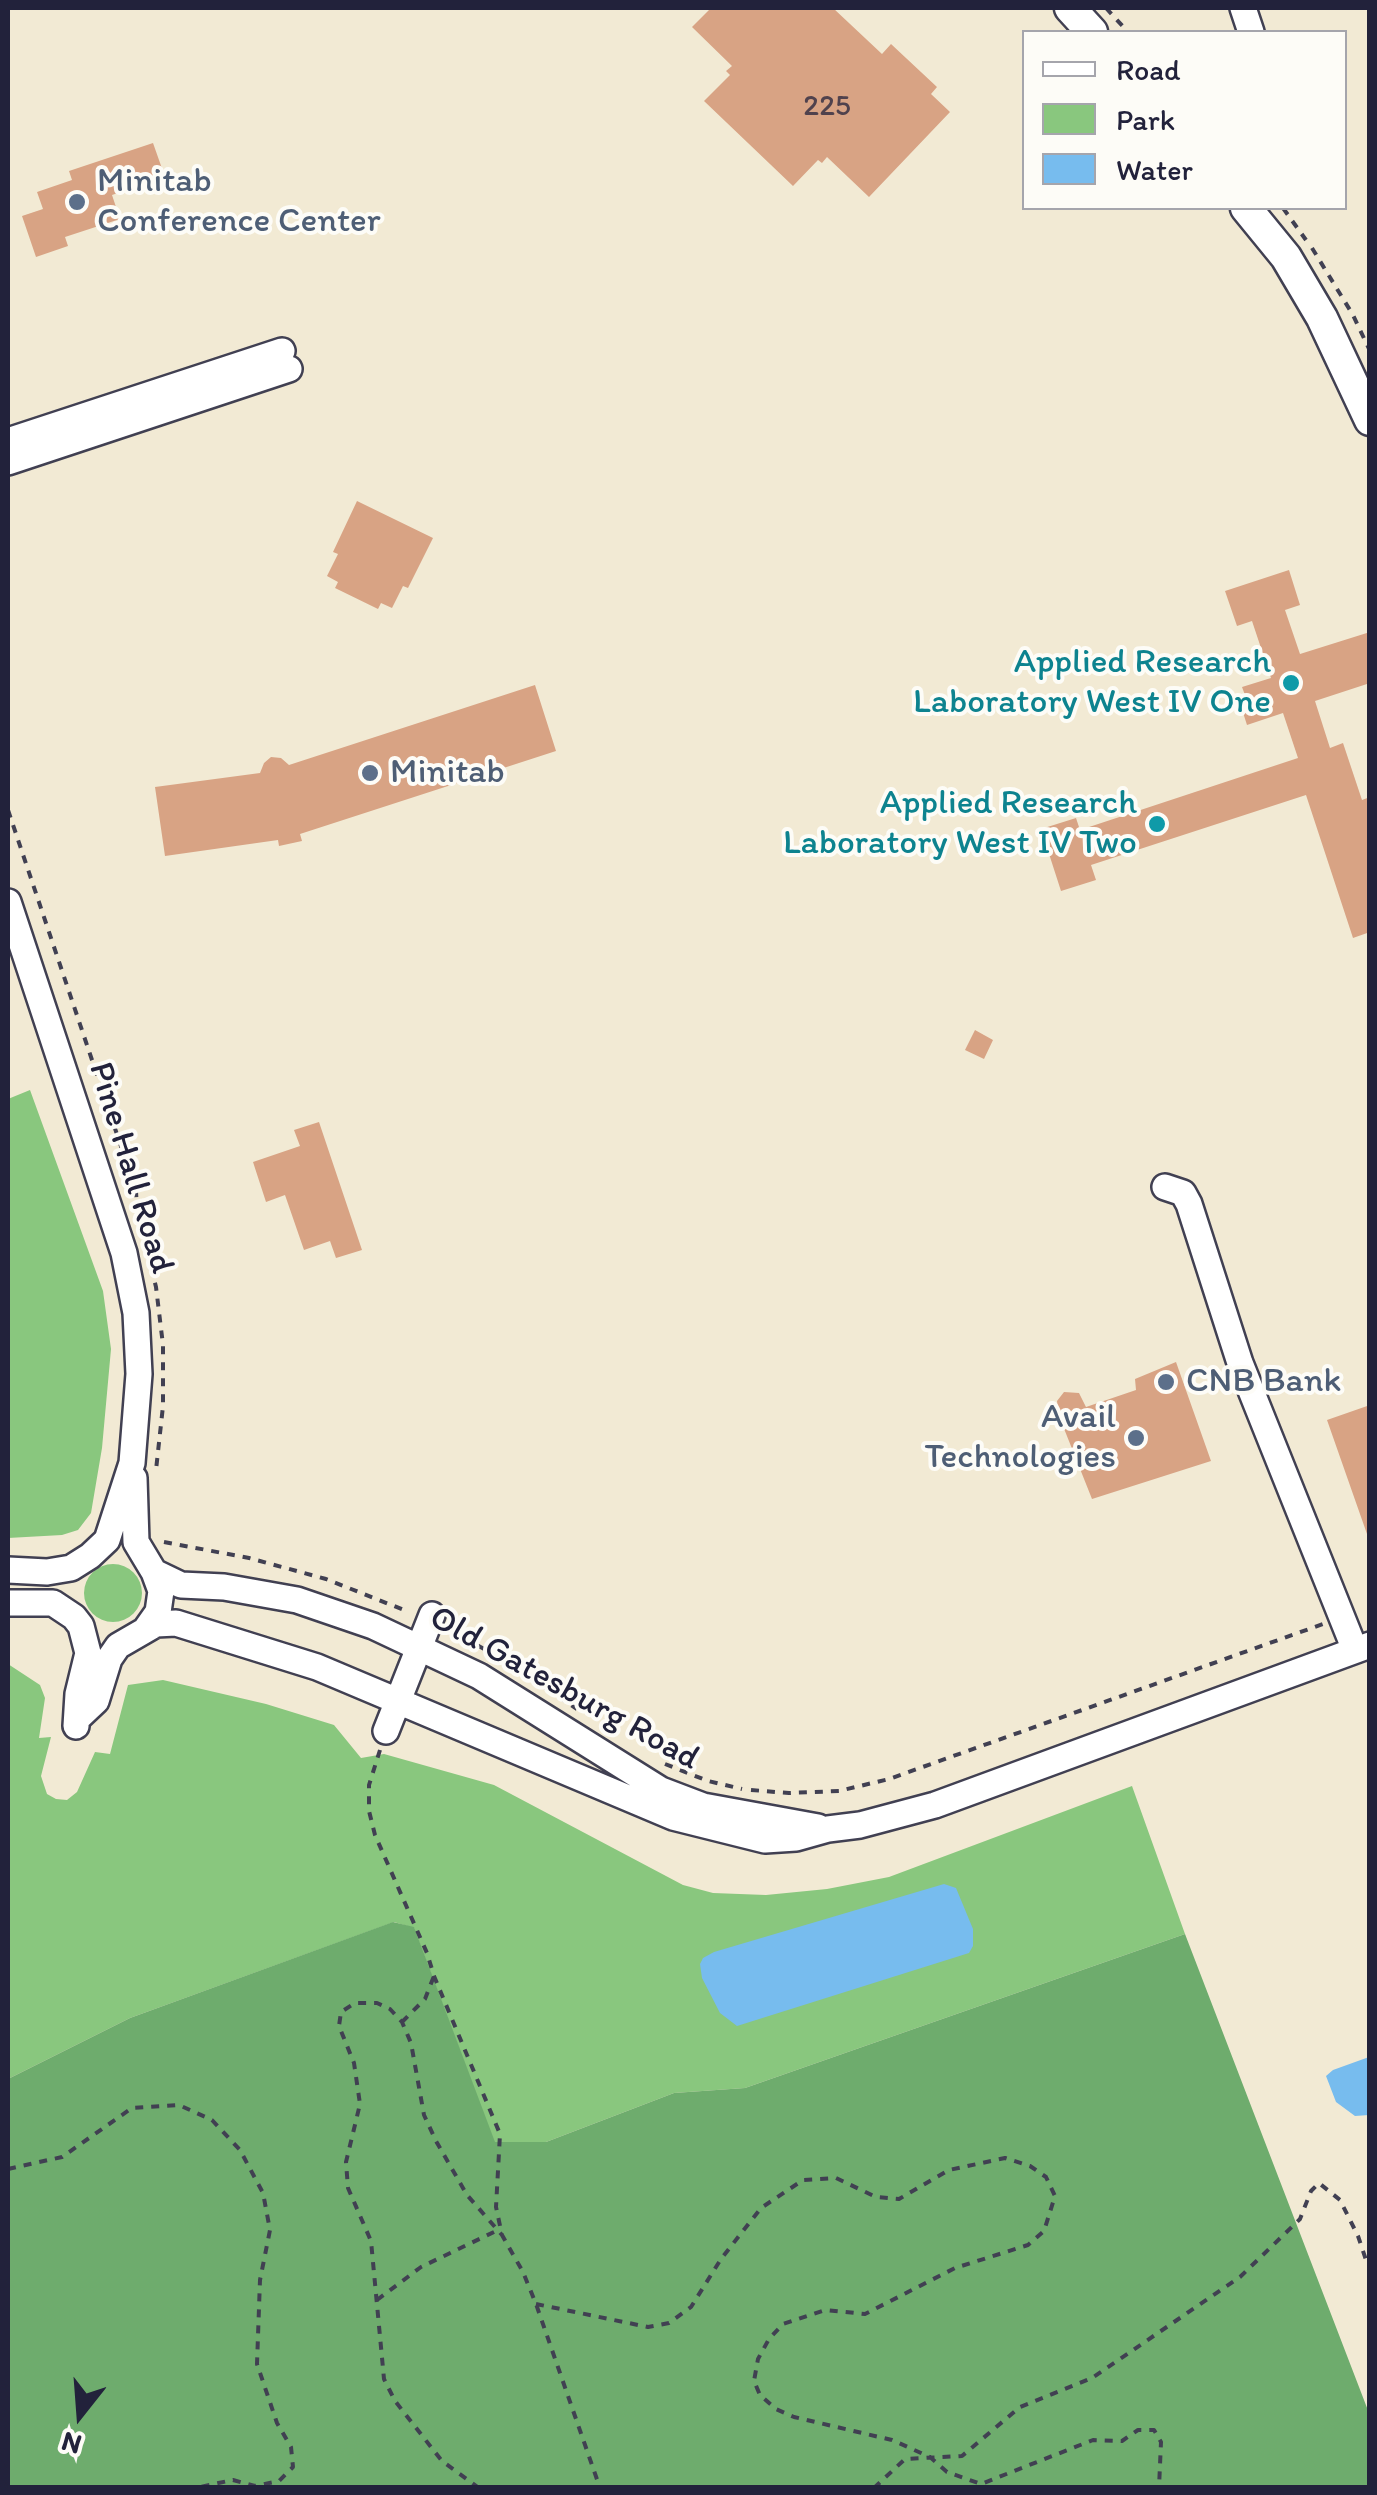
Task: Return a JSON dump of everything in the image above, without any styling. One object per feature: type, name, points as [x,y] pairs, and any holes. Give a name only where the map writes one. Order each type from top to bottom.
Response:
[{"type":"main road","points":[[1070,8],[1090,30]]},
{"type":"main road","points":[[1248,210],[1286,257],[1322,318],[1370,420]]},
{"type":"street","points":[[8,441],[285,360],[8,462]]},
{"type":"street","name":"Pine Hall Road","points":[[8,902],[128,1268],[136,1313],[140,1374],[132,1463],[106,1540],[86,1559],[69,1588],[88,1654],[78,1694],[76,1726],[96,1701],[109,1658],[136,1634],[160,1602],[153,1558],[134,1533],[136,1487],[132,1463]]},
{"type":"street","points":[[1165,1187],[1183,1193],[1189,1204],[1240,1362],[1362,1648]]},
{"type":"street","name":"Old Gatesburg Road","points":[[8,1570],[59,1571],[119,1549],[153,1558],[181,1585],[224,1587],[297,1600],[420,1646],[516,1697],[661,1790],[703,1806],[828,1829]]},
{"type":"street","name":"Old Gatesburg Road","points":[[8,1603],[53,1603],[102,1639],[136,1634],[164,1622],[190,1625],[316,1667],[399,1700],[672,1818],[765,1840],[796,1838],[935,1806],[1362,1648]]},
{"type":"street","points":[[386,1731],[429,1618]]},
{"type":"path","points":[[1106,8],[1126,30]]},
{"type":"path","points":[[8,810],[136,1192],[137,1212],[156,1287],[163,1344],[163,1406],[154,1485]]},
{"type":"path","points":[[153,1558],[249,1558],[326,1580],[429,1618],[501,1658],[579,1710]]},
{"type":"path","points":[[657,1760],[708,1781],[748,1790],[789,1794],[839,1791],[889,1779],[1333,1621]]},
{"type":"path","points":[[386,1731],[369,1785],[369,1810],[500,2134],[496,2207],[499,2233]]},
{"type":"path","points":[[402,2022],[426,1999],[434,1976]]},
{"type":"path","points":[[478,2488],[442,2460],[394,2401],[384,2379],[371,2240],[348,2188],[346,2162],[360,2104],[354,2063],[339,2026],[341,2012],[355,2003],[377,2003],[390,2009],[402,2022],[424,2115],[466,2196],[499,2233],[536,2304],[600,2488]]},
{"type":"path","points":[[8,2169],[62,2157],[132,2108],[179,2105],[212,2120],[240,2150],[264,2194],[270,2230],[260,2280],[257,2364],[277,2422],[291,2447],[293,2466],[279,2481],[255,2486],[234,2480],[194,2488]]},
{"type":"path","points":[[536,2304],[648,2327],[669,2323],[691,2307],[721,2259],[761,2208],[802,2180],[836,2178],[876,2197],[899,2199],[949,2170],[1006,2158],[1030,2166],[1046,2177],[1055,2196],[1044,2231],[1028,2246],[955,2268],[865,2314],[825,2310],[783,2324],[768,2339],[758,2360],[754,2381],[760,2395],[776,2409],[794,2417],[892,2440],[930,2457],[947,2472],[981,2484],[1093,2440],[1122,2442],[1138,2430],[1154,2430],[1161,2442],[1159,2488]]},
{"type":"path","points":[[874,2488],[905,2459],[962,2456],[1020,2406],[1092,2378],[1240,2278],[1300,2218],[1319,2182],[1340,2200],[1368,2266]]},
{"type":"path","points":[[377,2300],[421,2266],[499,2233]]},
{"type":"green space","points":[[30,1090],[103,1291],[111,1349],[102,1448],[91,1513],[78,1530],[62,1535],[8,1538],[8,1099]]},
{"type":"green space","points":[[113,1564],[133,1573],[142,1593],[133,1613],[113,1622],[93,1613],[84,1593],[93,1573]]},
{"type":"green space","points":[[8,1664],[40,1685],[45,1698],[39,1738],[51,1737],[41,1776],[47,1794],[56,1799],[67,1800],[77,1792],[95,1752],[110,1754],[128,1685],[163,1680],[266,1704],[334,1725],[361,1758],[384,1754],[494,1785],[683,1885],[713,1893],[766,1895],[889,1877],[1132,1786],[1185,1934],[745,2088],[674,2093],[546,2142],[494,2142],[414,1928],[394,1922],[130,2018],[8,2079]]},
{"type":"green space","points":[[393,1922],[414,1927],[495,2142],[546,2142],[674,2093],[745,2088],[1185,1934],[1369,2413],[1369,2487],[8,2487],[8,2079],[130,2018]]},
{"type":"water","points":[[944,1884],[956,1888],[973,1929],[969,1953],[737,2026],[720,2013],[702,1978],[700,1964],[714,1952]]},
{"type":"water","points":[[1369,2057],[1369,2115],[1355,2116],[1336,2102],[1326,2076]]},
{"type":"building","points":[[711,8],[833,8],[882,54],[891,44],[937,87],[931,94],[950,112],[869,197],[827,157],[822,163],[818,160],[793,186],[704,101],[730,75],[726,71],[732,66],[692,27]]},
{"type":"building","name":"Minitab Conference Center","points":[[153,143],[165,177],[112,195],[120,219],[65,237],[68,246],[36,257],[22,216],[43,209],[37,192],[72,180],[69,171]]},
{"type":"building","points":[[357,501],[433,538],[408,588],[403,586],[392,608],[381,603],[378,609],[335,588],[338,582],[327,576],[338,554],[333,552]]},
{"type":"building","points":[[1289,570],[1300,605],[1285,610],[1300,654],[1370,632],[1370,683],[1315,701],[1330,748],[1343,743],[1362,800],[1370,797],[1370,932],[1353,938],[1306,795],[1091,865],[1096,880],[1061,891],[1041,829],[1076,818],[1080,830],[1298,758],[1283,713],[1247,725],[1238,697],[1245,695],[1242,687],[1271,678],[1252,621],[1237,626],[1225,591]]},
{"type":"building","name":"Minitab","points":[[535,685],[556,751],[300,834],[302,841],[279,846],[278,840],[165,856],[155,787],[260,773],[271,757],[281,758],[289,765]]},
{"type":"building","points":[[975,1030],[993,1040],[984,1059],[965,1050]]},
{"type":"building","points":[[319,1122],[362,1250],[336,1258],[330,1241],[304,1250],[285,1195],[266,1202],[253,1162],[300,1146],[294,1130]]},
{"type":"building","name":"Avail Technologies","points":[[1176,1362],[1211,1461],[1092,1499],[1059,1416],[1057,1401],[1064,1392],[1079,1393],[1086,1407],[1136,1390],[1135,1379]]},
{"type":"building","points":[[1370,1405],[1370,1533],[1367,1534],[1327,1420]]},
{"type":"place","name":"Minitab Conference Center","points":[[77,202]]},
{"type":"place","name":"Applied Research Laboratory West IV One","points":[[1291,683]]},
{"type":"place","name":"Minitab","points":[[370,773]]},
{"type":"place","name":"Applied Research Laboratory West IV Two","points":[[1157,824]]},
{"type":"place","name":"CNB Bank","points":[[1166,1382]]},
{"type":"place","name":"Avail Technologies","points":[[1136,1438]]}]
